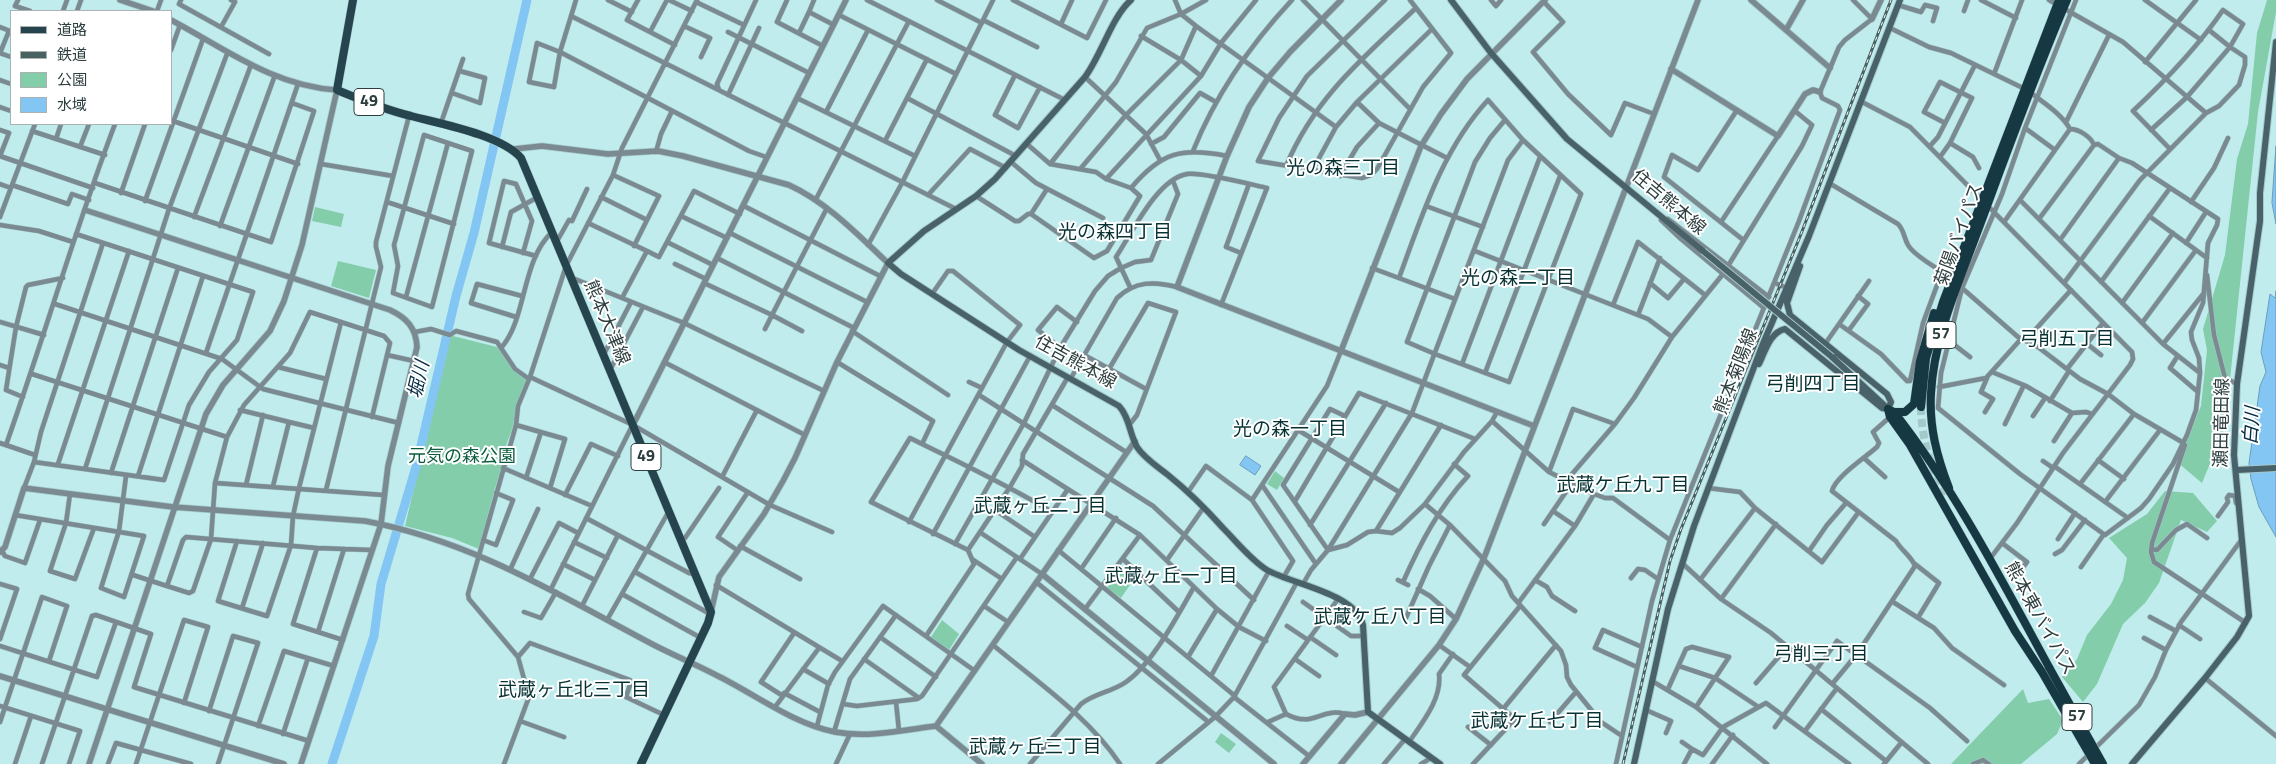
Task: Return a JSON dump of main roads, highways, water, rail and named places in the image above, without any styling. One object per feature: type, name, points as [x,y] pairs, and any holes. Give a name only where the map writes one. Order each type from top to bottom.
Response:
[{"type":"highway","name":"菊陽バイパス","points":[[1946,494],[1930,424],[1931,391],[1937,348],[1985,201],[2062,3]]},
{"type":"highway","name":"菊陽バイパス","points":[[1921,407],[1924,370],[1943,302],[1969,233],[1985,201]]},
{"type":"highway","points":[[1891,413],[1905,412],[1914,404],[1918,371],[1928,330],[1946,273],[1969,233]]},
{"type":"highway","points":[[1891,413],[1915,454],[1946,494]]},
{"type":"highway","points":[[1891,413],[1927,456],[2015,631],[2046,671]]},
{"type":"highway","points":[[1927,456],[1934,442]]},
{"type":"highway","points":[[1915,454],[1919,457],[1927,456]]},
{"type":"highway","name":"熊本東バイパス","points":[[1946,494],[1989,560],[2094,764]]},
{"type":"highway","name":"熊本東バイパス","points":[[2046,671],[2104,764]]},
{"type":"main road","name":"熊本大津線","points":[[353,0],[338,90],[409,116],[441,123],[500,143],[514,149],[522,158],[710,613],[701,638],[641,764]]},
{"type":"main road","name":"住吉熊本線","points":[[1131,0],[1121,12],[1085,77],[1006,168],[976,196],[924,231],[888,263],[1006,342],[1119,406],[1126,413],[1135,441],[1143,454],[1204,507],[1248,555],[1269,571],[1283,578],[1319,589],[1338,599],[1362,620],[1368,712],[1440,764]]},
{"type":"main road","name":"住吉熊本線","points":[[1451,0],[1491,53],[1567,139],[1832,357],[1870,390],[1891,413]]},
{"type":"main road","name":"熊本菊陽線","points":[[1634,764],[1668,609],[1708,488],[1762,346],[1809,236],[1862,102],[1899,2]]},
{"type":"main road","name":"瀬田竜田線","points":[[2132,764],[2205,678],[2246,624],[2249,616],[2241,539],[2237,470],[2234,455],[2238,384],[2260,221],[2260,193],[2276,42]]},
{"type":"main road","points":[[1748,386],[1772,337],[1779,331],[1785,330],[1882,408],[1891,413],[1891,402],[1887,394],[1790,315],[1787,303],[1809,236]]},
{"type":"main road","points":[[2237,470],[2276,468]]},
{"type":"water","points":[[2276,146],[2276,224],[2272,203]]},
{"type":"water","points":[[2276,291],[2276,537],[2259,507],[2251,479],[2249,463],[2260,386],[2266,372],[2261,352],[2270,294],[2275,298]]},
{"type":"water","points":[[1246,456],[1261,466],[1255,475],[1240,465]]},
{"type":"waterway","name":"堀川","points":[[332,764],[374,636],[381,584],[416,467],[456,296],[474,233],[527,0]]},
{"type":"tunnel","points":[[1921,407],[1921,419],[1928,453],[1945,497]]},
{"type":"railway","points":[[1623,764],[1670,561],[1681,529],[1801,234],[1891,0]]},
{"type":"district","name":"光の森三丁目","points":[[1343,169]]},
{"type":"district","name":"光の森四丁目","points":[[1115,233]]},
{"type":"district","name":"光の森二丁目","points":[[1518,279]]},
{"type":"district","name":"弓削五丁目","points":[[2067,340]]},
{"type":"district","name":"弓削四丁目","points":[[1813,385]]},
{"type":"district","name":"光の森一丁目","points":[[1290,430]]},
{"type":"district","name":"武蔵ケ丘九丁目","points":[[1623,486]]},
{"type":"district","name":"武蔵ヶ丘二丁目","points":[[1040,507]]},
{"type":"district","name":"武蔵ヶ丘一丁目","points":[[1171,577]]},
{"type":"district","name":"武蔵ケ丘八丁目","points":[[1380,618]]},
{"type":"district","name":"弓削三丁目","points":[[1821,655]]},
{"type":"district","name":"武蔵ヶ丘北三丁目","points":[[574,691]]},
{"type":"district","name":"武蔵ケ丘七丁目","points":[[1537,722]]},
{"type":"district","name":"武蔵ヶ丘三丁目","points":[[1035,748]]},
{"type":"water label","name":"白川","points":[[2253,426]]},
{"type":"park label","name":"元気の森公園","points":[[462,458]]}]
